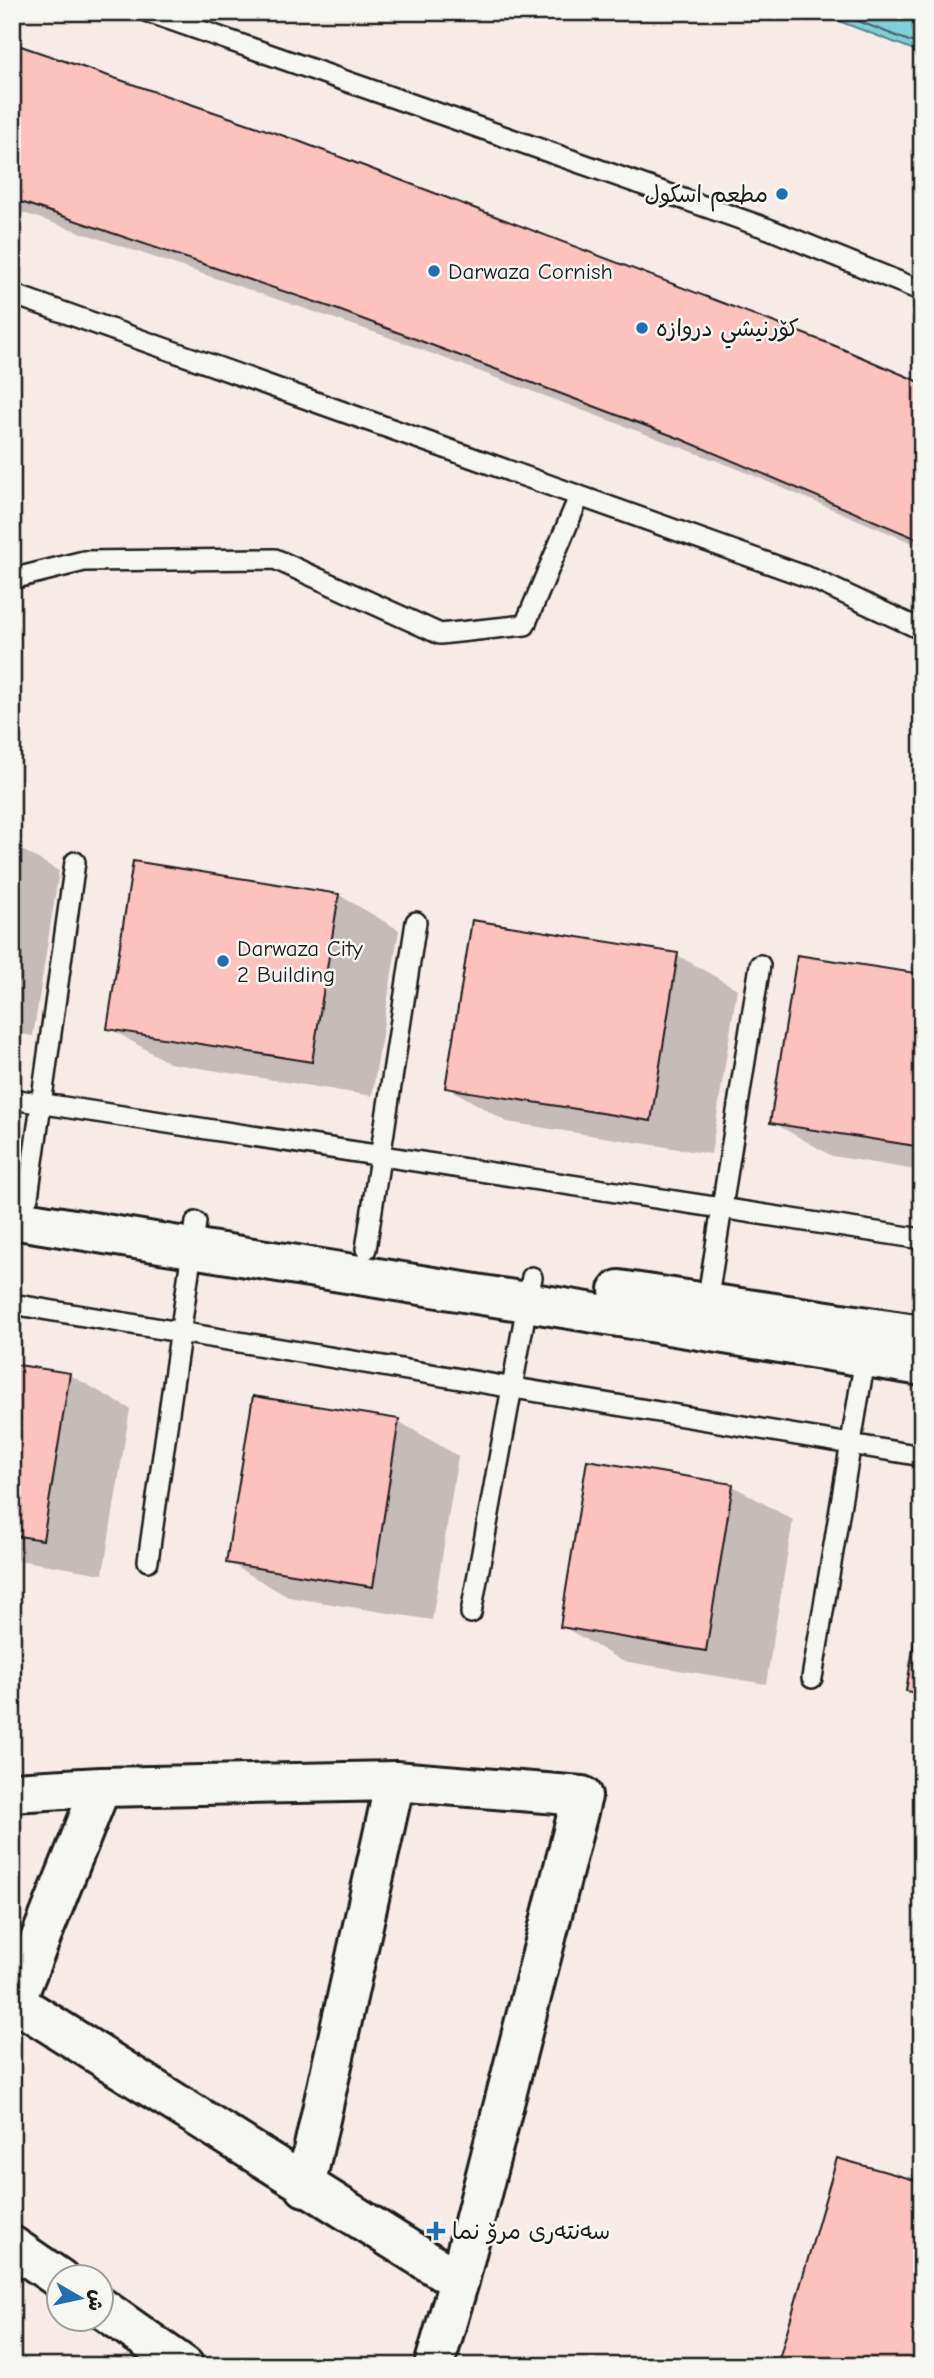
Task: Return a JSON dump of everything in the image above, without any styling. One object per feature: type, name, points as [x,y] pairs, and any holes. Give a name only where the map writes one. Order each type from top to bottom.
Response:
[{"type":"street","points":[[18,1204],[868,1342],[922,1335]]},
{"type":"street","points":[[194,1234],[366,1249],[530,1289],[707,1303],[868,1342],[922,1366]]},
{"type":"street","points":[[306,2187],[395,1781]]},
{"type":"street","points":[[12,1792],[101,1787],[395,1781],[582,1796],[459,2281],[434,2366]]},
{"type":"street","points":[[101,1787],[14,2006],[459,2281]]},
{"type":"street","points":[[12,2246],[46,2269]]},
{"type":"street","points":[[116,2318],[184,2366]]},
{"type":"lane","points":[[148,12],[769,229],[922,291]]},
{"type":"lane","points":[[12,294],[813,579],[922,630]]},
{"type":"lane","points":[[12,579],[84,561],[275,559],[440,634],[525,625],[579,497]]},
{"type":"lane","points":[[18,1204],[43,1104],[75,862]]},
{"type":"lane","points":[[366,1249],[416,922]]},
{"type":"lane","points":[[707,1303],[760,965]]},
{"type":"lane","points":[[12,1099],[922,1239]]},
{"type":"lane","points":[[148,1561],[194,1234]]},
{"type":"lane","points":[[471,1613],[530,1289]]},
{"type":"lane","points":[[12,1304],[922,1456]]},
{"type":"lane","points":[[812,1678],[868,1342]]},
{"type":"water","points":[[816,12],[922,12],[922,53],[831,18]]},
{"type":"building","name":"Darwaza Cornish","points":[[12,43],[293,139],[833,345],[922,383],[922,541],[681,439],[333,308],[12,199]]},
{"type":"building","name":"Darwaza City 2 Building","points":[[133,861],[339,894],[312,1062],[107,1029]]},
{"type":"building","points":[[472,920],[678,953],[651,1121],[445,1088]]},
{"type":"building","points":[[797,955],[922,974],[922,1147],[770,1123]]},
{"type":"building","points":[[12,1364],[70,1373],[43,1540],[12,1535]]},
{"type":"building","points":[[253,1396],[399,1419],[373,1587],[226,1563]]},
{"type":"building","points":[[587,1460],[733,1484],[706,1651],[560,1627]]},
{"type":"building","points":[[922,1595],[922,1694],[906,1691]]},
{"type":"building","points":[[837,2158],[922,2182],[922,2366],[777,2366]]},
{"type":"place","name":"مطعم اسكول","points":[[782,194]]},
{"type":"place","name":"Darwaza Cornish","points":[[434,271]]},
{"type":"place","name":"کۆرنيشي دروازە","points":[[642,328]]},
{"type":"place","name":"Darwaza City 2 Building","points":[[223,961]]},
{"type":"place","name":"سەنتەرى مرۆ نما","points":[[436,2231]]}]
